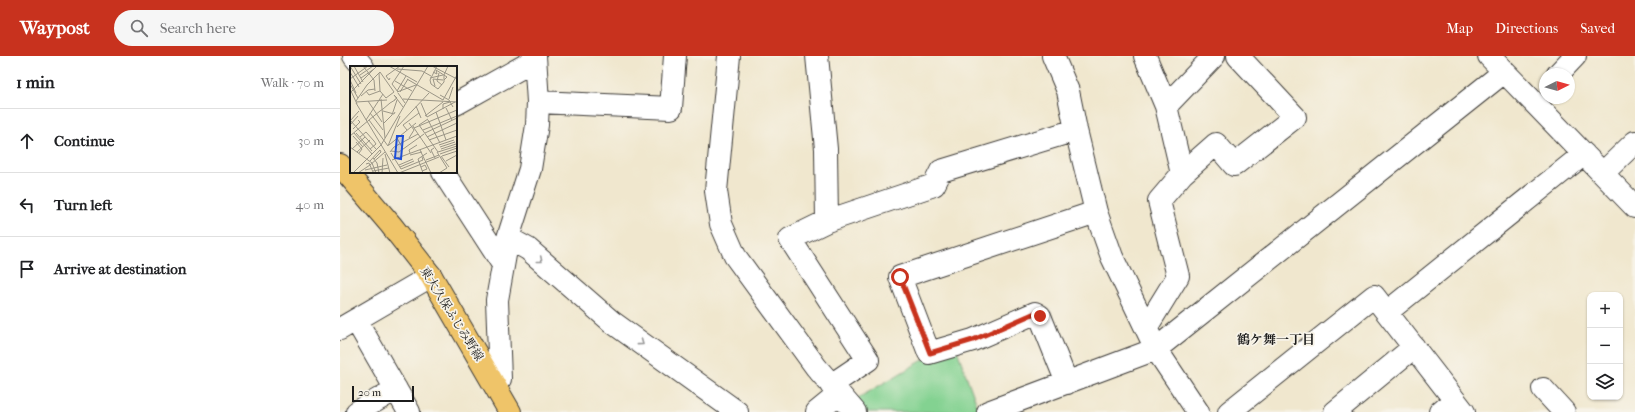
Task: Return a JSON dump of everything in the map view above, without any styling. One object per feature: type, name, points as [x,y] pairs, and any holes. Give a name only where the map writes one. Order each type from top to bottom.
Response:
[{"type":"main road","name":"東大久保ふじみ野線","points":[[340,165],[391,225],[431,276],[510,412]]},
{"type":"street","points":[[340,68],[346,56]]},
{"type":"street","points":[[354,56],[362,66]]},
{"type":"street","points":[[538,102],[671,108],[675,56]]},
{"type":"street","points":[[729,56],[716,191],[721,224],[735,256],[816,367],[855,412]]},
{"type":"street","points":[[817,56],[826,149],[827,221]]},
{"type":"street","points":[[1053,56],[1068,91],[1096,212],[1112,257],[1156,349],[1198,412]]},
{"type":"street","points":[[1145,56],[1166,106],[1182,174]]},
{"type":"street","points":[[1166,106],[1214,56]]},
{"type":"street","points":[[1146,328],[1178,276],[1159,201],[1182,174],[1216,144],[1234,165],[1295,117],[1238,56]]},
{"type":"street","points":[[1489,56],[1504,72],[1539,95]]},
{"type":"street","points":[[1564,68],[1575,56]]},
{"type":"street","points":[[457,103],[535,58],[538,102],[537,125],[530,169],[508,238],[502,263],[497,300],[500,379],[494,384]]},
{"type":"street","points":[[988,412],[1156,349],[1504,72]]},
{"type":"street","points":[[1546,104],[1584,154],[1635,207]]},
{"type":"street","points":[[817,412],[835,389],[868,360],[790,239],[827,221],[934,185],[941,171],[1076,130]]},
{"type":"street","points":[[1602,173],[1635,142]]},
{"type":"street","points":[[1387,312],[1584,154]]},
{"type":"street","points":[[444,173],[502,263]]},
{"type":"street","points":[[1067,383],[1040,316],[1035,313],[973,340],[930,353],[900,277],[1096,212]]},
{"type":"street","points":[[508,238],[528,249],[612,322],[737,412]]},
{"type":"street","points":[[409,412],[396,389],[348,325],[431,276]]},
{"type":"street","points":[[1229,412],[1374,296],[1414,347],[1453,408]]},
{"type":"street","points":[[1335,412],[1414,347]]},
{"type":"street","points":[[357,412],[396,389]]},
{"type":"street","points":[[1543,389],[1564,412]]},
{"type":"green space","points":[[957,350],[978,408],[968,412],[861,412],[853,401],[923,360]]},
{"type":"district","name":"鶴ケ舞一丁目","points":[[1276,339]]},
{"type":"route","points":[[900,277],[930,353],[973,340],[1035,313],[1040,316]]}]
